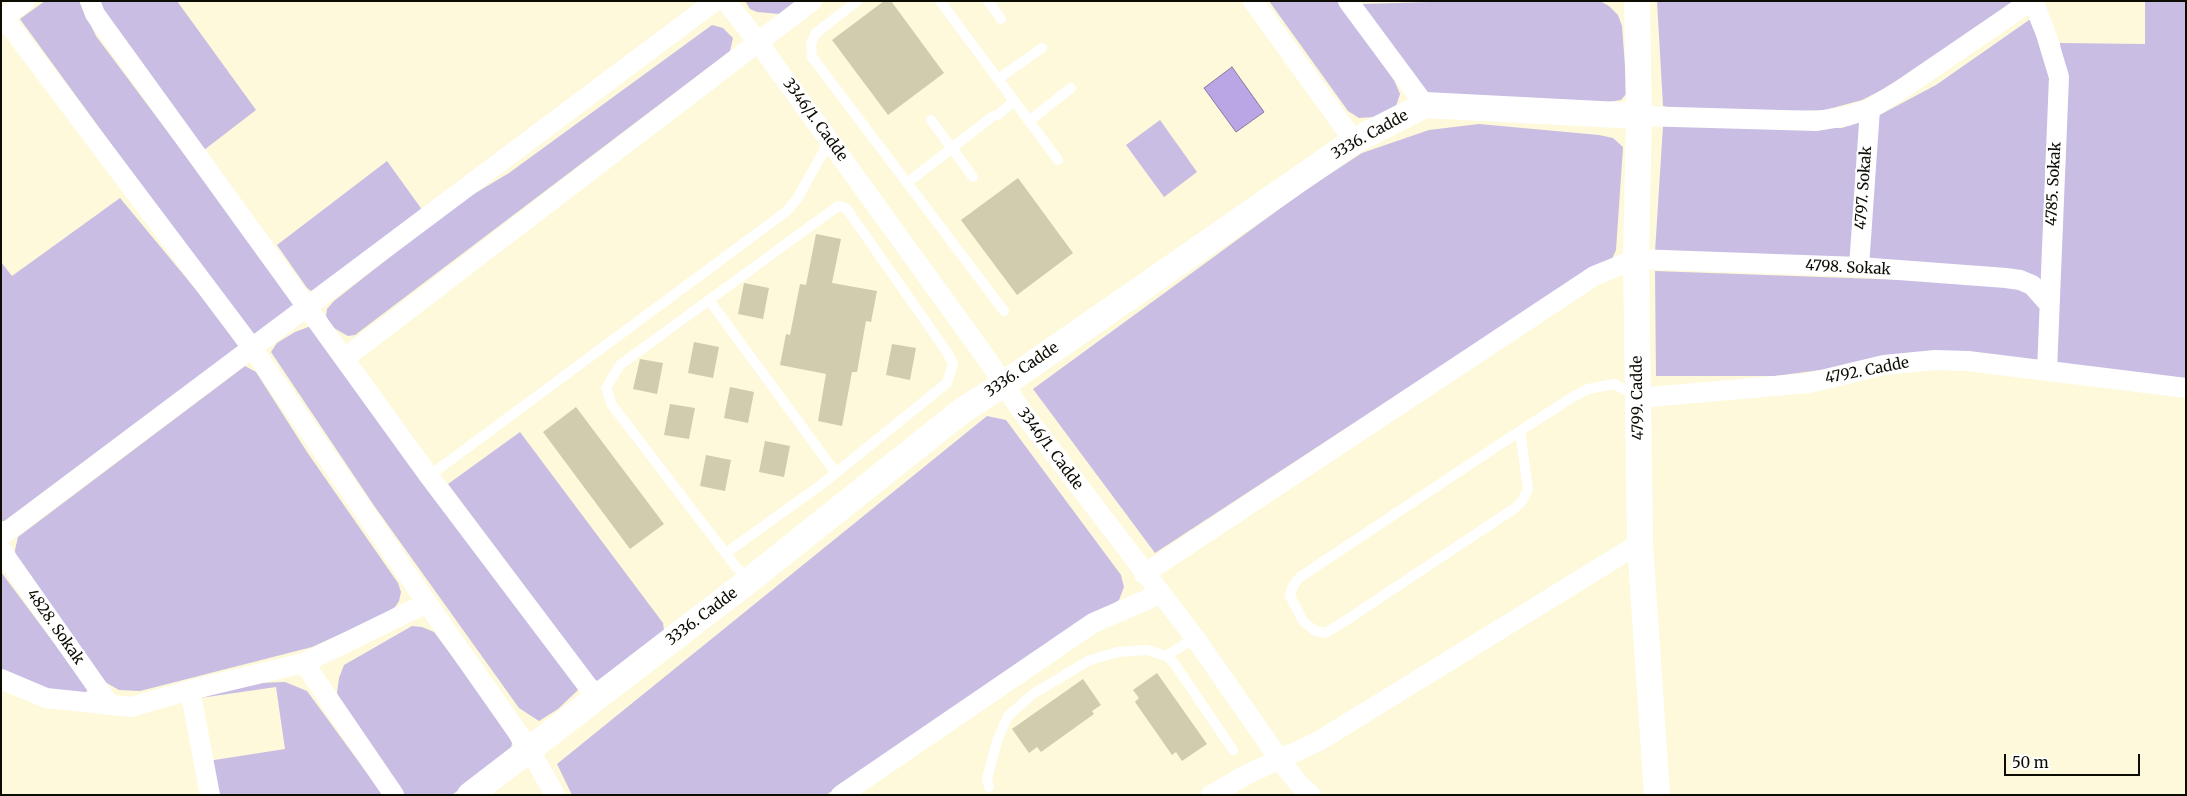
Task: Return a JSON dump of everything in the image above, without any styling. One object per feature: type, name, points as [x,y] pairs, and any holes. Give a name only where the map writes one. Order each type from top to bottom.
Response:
[{"type":"street","points":[[25,1],[3,19],[254,349],[427,603],[530,750],[555,795]]},
{"type":"street","points":[[90,1],[95,14],[429,476],[596,697]]},
{"type":"street","points":[[1,536],[254,349],[715,1]]},
{"type":"street","name":"3346/1. Cadde","points":[[726,1],[830,140],[1021,410],[1194,638],[1280,760],[1299,784],[1311,795]]},
{"type":"street","points":[[345,358],[812,1]]},
{"type":"street","points":[[1253,1],[1354,141]]},
{"type":"street","points":[[1348,1],[1425,105]]},
{"type":"street","name":"4799. Cadde","points":[[1637,1],[1639,116],[1636,259],[1640,544],[1657,795]]},
{"type":"street","points":[[1639,116],[1817,121],[1847,116],[1870,109],[1902,90],[2032,1]]},
{"type":"street","name":"4785. Sokak","points":[[2032,1],[2059,77],[2047,371]]},
{"type":"street","name":"3336. Cadde","points":[[470,795],[751,580],[963,410],[1004,384],[1354,141],[1425,105],[1639,116]]},
{"type":"street","name":"4797. Sokak","points":[[1859,267],[1870,109]]},
{"type":"street","points":[[1144,574],[1594,276],[1636,259]]},
{"type":"street","name":"4798. Sokak","points":[[1636,259],[1859,267],[2020,280],[2032,285],[2049,304]]},
{"type":"street","name":"4792. Cadde","points":[[1638,398],[1809,383],[1884,365],[1935,360],[1968,362],[2186,388]]},
{"type":"street","points":[[1211,795],[1246,775],[1319,742],[1640,544]]},
{"type":"street","name":"4828. Sokak","points":[[1,550],[109,704]]},
{"type":"street","points":[[841,795],[1093,623],[1160,594]]},
{"type":"street","points":[[1,679],[46,698],[131,707],[190,690],[304,663],[427,603]]},
{"type":"street","points":[[304,663],[394,795]]},
{"type":"street","points":[[190,690],[210,795]]},
{"type":"lane","points":[[857,1],[816,33],[811,44],[812,58],[1004,311]]},
{"type":"lane","points":[[940,1],[1058,160]]},
{"type":"lane","points":[[988,1],[1001,19]]},
{"type":"lane","points":[[998,80],[1042,48]]},
{"type":"lane","points":[[1029,121],[1071,88]]},
{"type":"lane","points":[[907,183],[1014,101]]},
{"type":"lane","points":[[931,120],[973,177]]},
{"type":"lane","points":[[429,476],[787,211],[797,199],[830,140]]},
{"type":"lane","points":[[726,553],[836,472],[947,383],[953,364],[947,352],[855,218],[846,208],[838,206],[620,365],[606,388],[612,405],[736,567],[751,580]]},
{"type":"lane","points":[[709,300],[836,472]]},
{"type":"lane","points":[[1520,431],[1528,489],[1515,508],[1325,633],[1315,630],[1303,621],[1290,596],[1292,586],[1300,577],[1520,431],[1571,398],[1588,389],[1615,384],[1638,398]]},
{"type":"lane","points":[[1166,656],[1194,638]]},
{"type":"lane","points":[[989,786],[987,779],[997,741],[1008,716],[1033,694],[1088,661],[1117,652],[1148,650],[1166,656],[1174,663],[1233,750]]},
{"type":"shaded area","points":[[45,1],[79,1],[96,36],[289,294],[295,306],[256,337],[248,332],[20,19]]},
{"type":"shaded area","points":[[97,1],[177,1],[256,110],[204,150]]},
{"type":"shaded area","points":[[745,1],[796,1],[780,14],[757,12],[750,9]]},
{"type":"shaded area","points":[[1269,1],[1337,1],[1394,80],[1400,94],[1396,106],[1374,117],[1359,118],[1348,111]]},
{"type":"shaded area","points":[[1465,1],[1600,1],[1609,6],[1618,15],[1622,26],[1627,93],[1621,100],[1608,102],[1425,94],[1361,4]]},
{"type":"shaded area","points":[[1657,1],[2013,1],[1915,73],[1862,100],[1825,110],[1697,114],[1663,106]]},
{"type":"shaded area","points":[[2145,1],[2186,1],[2186,381],[2052,367],[2066,149],[2060,43],[2145,44]]},
{"type":"shaded area","points":[[2032,18],[2051,74],[2045,289],[1869,260],[1872,119],[1936,85]]},
{"type":"shaded area","points":[[712,25],[723,28],[733,38],[730,51],[355,335],[348,336],[332,327],[326,316],[327,309],[334,301],[457,204],[509,173]]},
{"type":"shaded area","points":[[1232,67],[1264,112],[1236,132],[1204,88]]},
{"type":"shaded area","points":[[1160,120],[1197,172],[1164,197],[1126,145]]},
{"type":"shaded area","points":[[1865,120],[1853,261],[1655,252],[1663,126],[1842,128]]},
{"type":"shaded area","points":[[1479,124],[1599,135],[1613,138],[1623,147],[1616,250],[1612,259],[1588,270],[1155,553],[1033,389],[1304,191],[1362,153],[1429,130]]},
{"type":"shaded area","points":[[387,161],[423,211],[314,293],[307,288],[277,245]]},
{"type":"shaded area","points":[[120,198],[236,338],[241,349],[10,521],[1,521],[1,262],[12,276]]},
{"type":"shaded area","points":[[1655,271],[2015,284],[2031,292],[2043,308],[2039,367],[1843,367],[1775,376],[1656,376]]},
{"type":"shaded area","points":[[311,326],[576,681],[578,690],[558,709],[539,721],[519,708],[375,507],[271,352],[277,343],[295,332]]},
{"type":"shaded area","points":[[245,366],[256,372],[307,452],[398,583],[401,592],[399,601],[395,607],[385,614],[312,647],[140,691],[119,690],[105,682],[16,563],[15,550],[18,537]]},
{"type":"shaded area","points":[[987,416],[1006,420],[1121,575],[1124,587],[1119,600],[826,795],[572,795],[557,764]]},
{"type":"shaded area","points":[[520,432],[663,623],[664,630],[598,681],[595,680],[448,484]]},
{"type":"shaded area","points":[[1,572],[89,690],[76,697],[46,692],[1,672]]},
{"type":"shaded area","points":[[412,626],[422,627],[434,632],[502,723],[512,743],[511,749],[452,795],[402,795],[342,709],[337,693],[339,678],[344,665]]},
{"type":"shaded area","points":[[285,682],[307,691],[383,795],[215,795],[208,761],[285,749],[276,687],[200,698],[256,683]]},
{"type":"building","points":[[884,1],[891,1],[944,73],[888,115],[832,40]]},
{"type":"building","points":[[1018,178],[1073,253],[1017,295],[961,220]]},
{"type":"building","points":[[816,234],[841,239],[832,283],[877,291],[871,322],[866,321],[857,372],[852,372],[842,426],[818,421],[826,374],[780,365],[786,334],[790,335],[800,284],[806,285]]},
{"type":"building","points":[[744,283],[769,288],[763,319],[738,314]]},
{"type":"building","points":[[694,342],[719,347],[713,378],[688,373]]},
{"type":"building","points":[[892,344],[916,348],[910,380],[886,375]]},
{"type":"building","points":[[640,359],[663,363],[657,394],[633,389]]},
{"type":"building","points":[[730,387],[754,392],[748,423],[724,418]]},
{"type":"building","points":[[670,404],[695,408],[689,439],[664,435]]},
{"type":"building","points":[[576,407],[664,524],[630,549],[543,432]]},
{"type":"building","points":[[765,441],[790,446],[784,477],[759,472]]},
{"type":"building","points":[[706,455],[731,460],[725,491],[700,486]]},
{"type":"building","points":[[1157,673],[1207,744],[1182,761],[1176,752],[1172,755],[1135,702],[1139,698],[1133,690]]},
{"type":"building","points":[[1083,679],[1101,705],[1092,711],[1094,714],[1041,752],[1037,747],[1029,753],[1012,729]]}]
